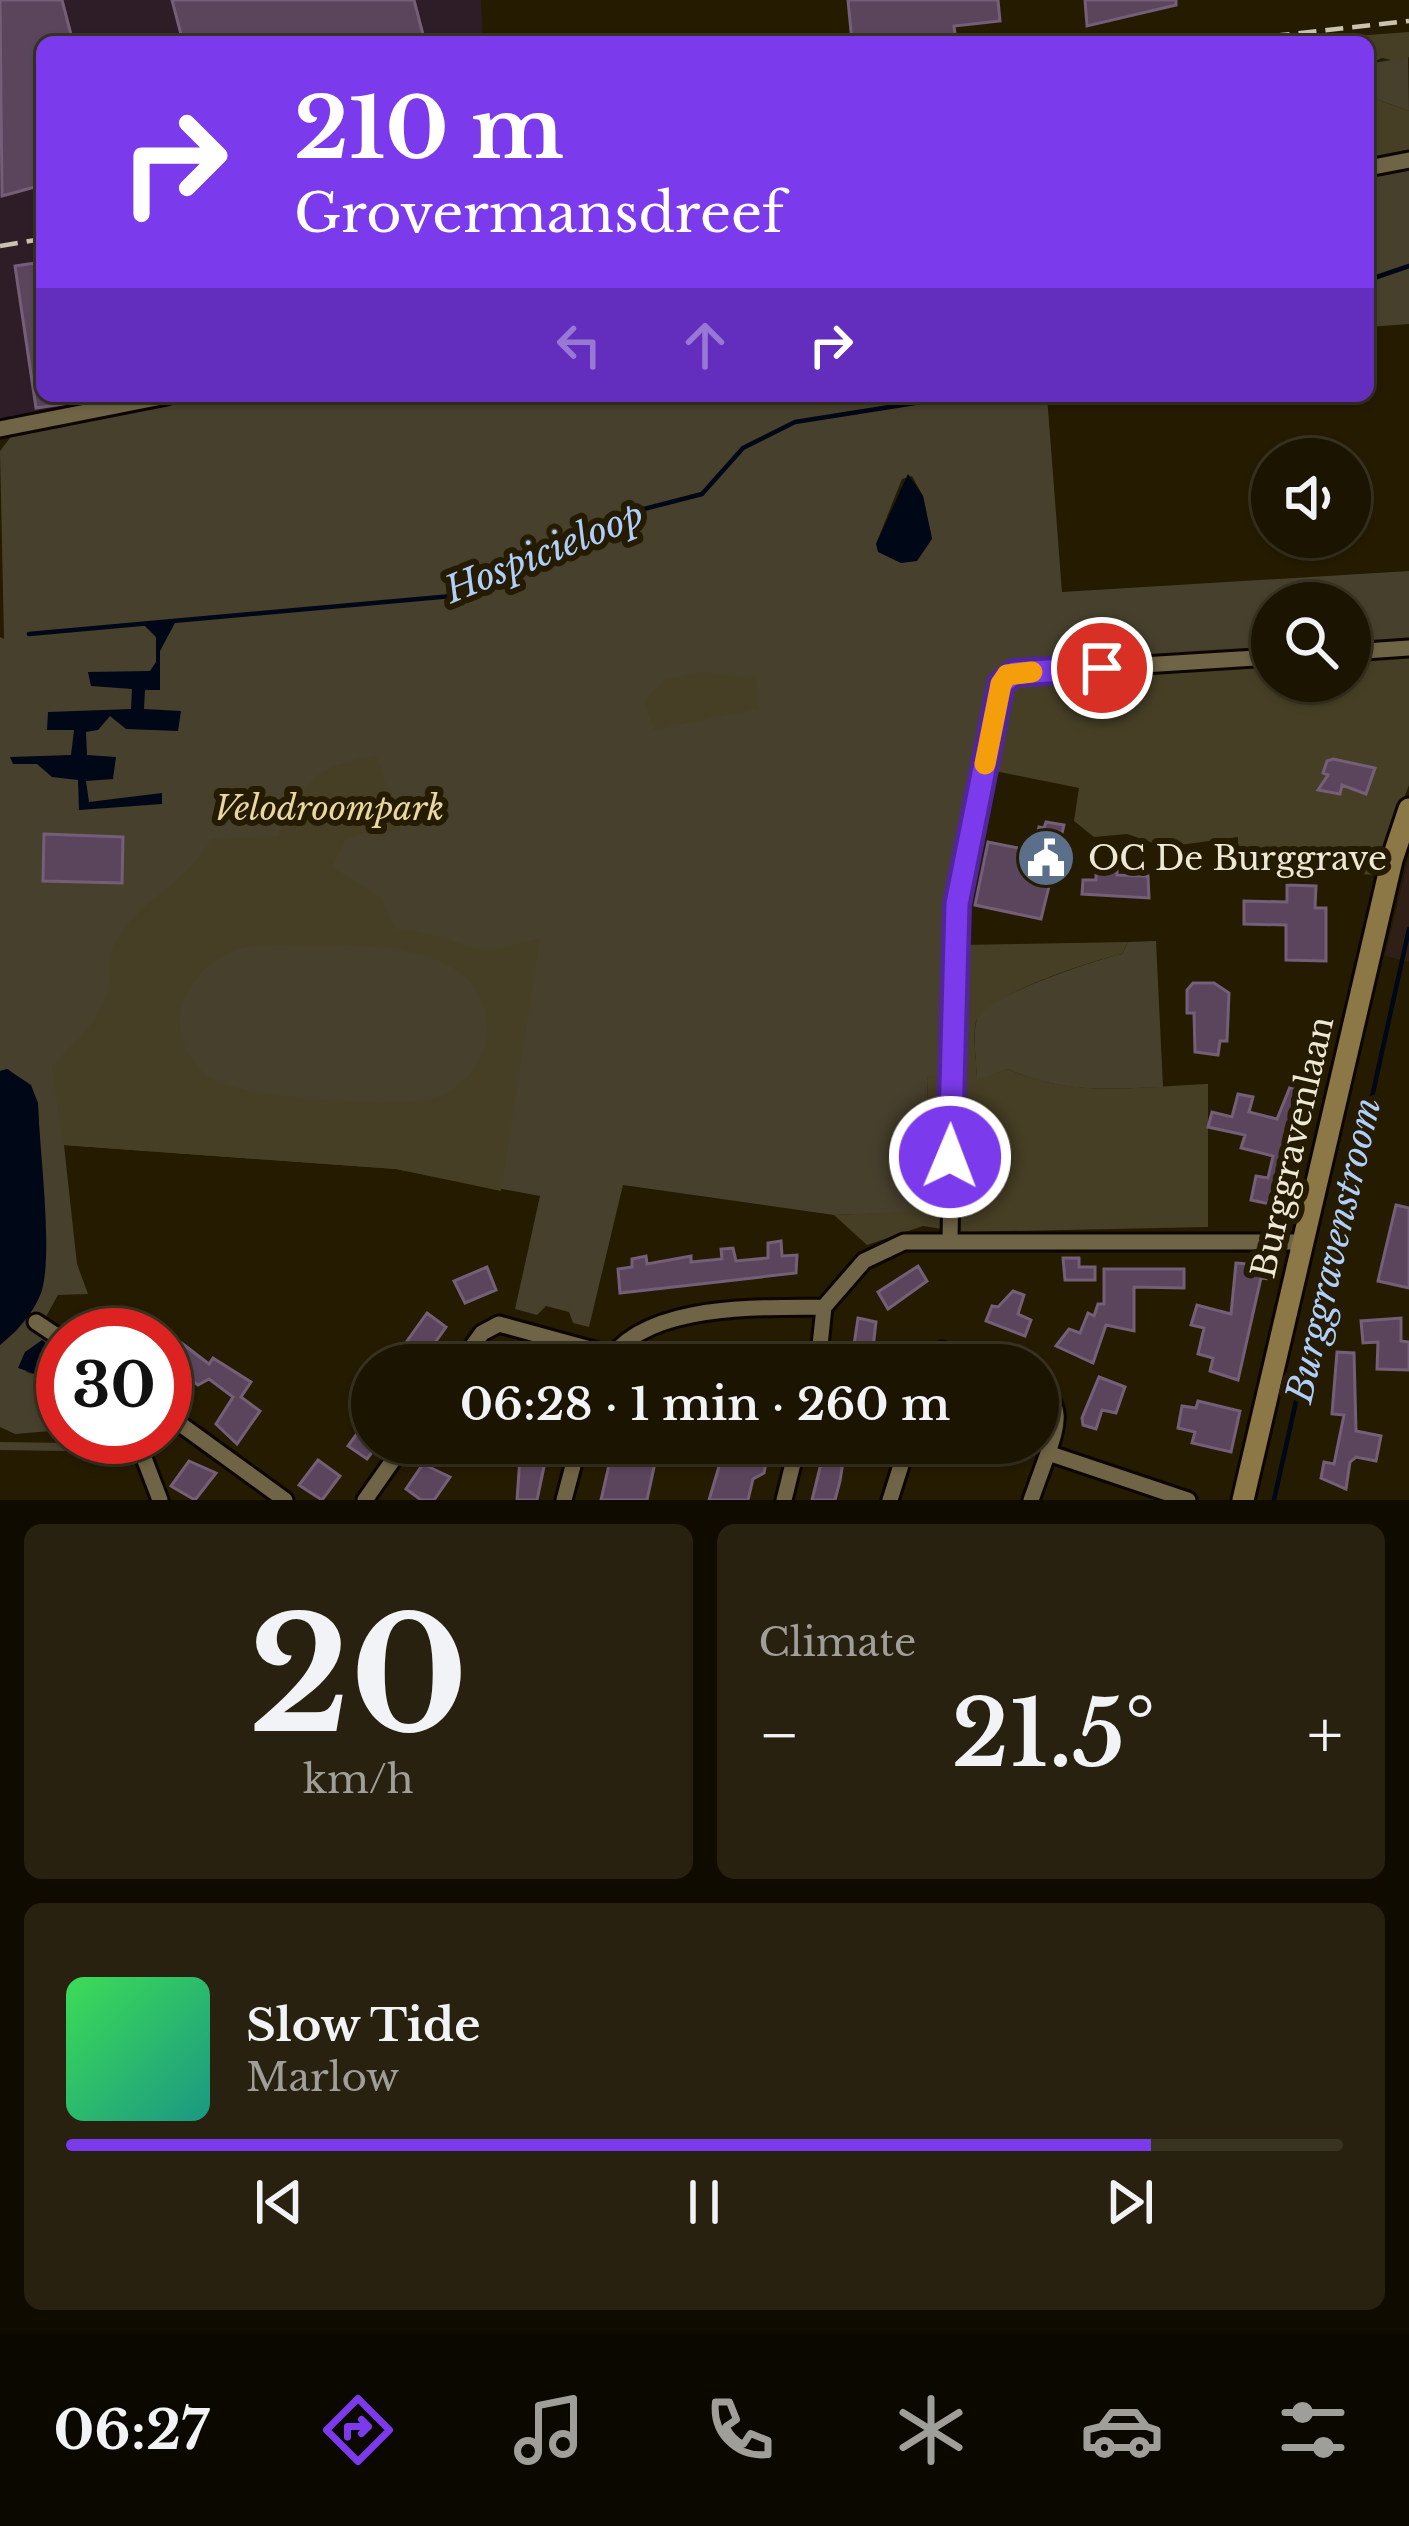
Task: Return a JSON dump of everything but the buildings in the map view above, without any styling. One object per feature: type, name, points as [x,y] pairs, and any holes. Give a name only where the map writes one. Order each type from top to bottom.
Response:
[{"type":"main road","name":"Burggravenlaan","points":[[1243,1500],[1392,860],[1409,809]]},
{"type":"street","points":[[1374,167],[1409,160]]},
{"type":"street","points":[[0,429],[137,402]]},
{"type":"street","points":[[1371,651],[1409,649]]},
{"type":"street","points":[[950,1240],[956,910],[1001,684],[1014,673],[1251,658]]},
{"type":"street","points":[[820,1344],[824,1307],[850,1274],[878,1252],[904,1242],[1304,1242]]},
{"type":"street","points":[[626,1344],[648,1324],[736,1310],[824,1307]]},
{"type":"street","points":[[474,1344],[482,1333],[499,1324],[560,1344]]},
{"type":"street","points":[[192,1433],[285,1500]]},
{"type":"street","points":[[1059,1457],[1188,1500]]},
{"type":"street","points":[[146,1464],[160,1500]]},
{"type":"street","points":[[365,1500],[390,1464]]},
{"type":"street","points":[[564,1500],[573,1464]]},
{"type":"street","points":[[784,1500],[793,1464]]},
{"type":"street","points":[[890,1500],[901,1464]]},
{"type":"street","points":[[1031,1500],[1044,1464]]},
{"type":"shaded area","points":[[0,0],[481,0],[483,36],[36,36],[36,402],[136,402],[0,437]]},
{"type":"shaded area","points":[[1409,856],[1409,962],[1385,956]]},
{"type":"green space","points":[[1409,32],[1409,57],[1401,62],[1374,61],[1374,36],[1354,36]]},
{"type":"green space","points":[[1408,57],[1409,111],[1374,98],[1374,63]]},
{"type":"green space","points":[[1374,98],[1409,111],[1409,155],[1374,163]]},
{"type":"green space","points":[[1409,168],[1409,324],[1374,327],[1374,175]]},
{"type":"green space","name":"Velodroompark","points":[[175,402],[1047,402],[1062,592],[1409,571],[1409,657],[1371,660],[1371,582],[1251,582],[1251,667],[1016,682],[990,770],[962,910],[958,1079],[928,1076],[924,1212],[834,1215],[623,1185],[589,1327],[573,1323],[569,1312],[546,1306],[537,1315],[515,1309],[540,1196],[396,1169],[64,1145],[77,1264],[88,1294],[58,1295],[51,1308],[36,1308],[36,1352],[26,1372],[36,1375],[36,1432],[15,1434],[0,1427],[0,1345],[17,1330],[42,1290],[45,1257],[38,1103],[8,1069],[0,1071],[0,637],[4,639],[0,451],[13,434]],"holes":[[[912,476],[923,496],[932,539],[876,544],[902,479]]]},
{"type":"green space","points":[[1409,657],[1409,785],[1375,875],[1237,866],[1238,837],[1165,847],[1127,834],[1094,837],[1074,821],[1079,788],[990,770],[1010,688],[1016,682],[1251,667],[1251,702],[1371,702],[1371,660]]},
{"type":"green space","points":[[700,672],[756,677],[758,709],[654,730],[644,702],[663,680]]},
{"type":"green space","points":[[376,755],[401,831],[369,831],[345,840],[332,867],[381,898],[395,929],[481,948],[540,938],[501,1191],[396,1169],[63,1145],[52,1066],[99,1012],[107,994],[114,946],[128,924],[191,866],[211,839],[278,836],[313,779],[335,766]],"holes":[[[258,945],[385,948],[447,964],[469,981],[483,1004],[487,1024],[483,1052],[460,1083],[432,1098],[414,1101],[281,1095],[223,1084],[207,1076],[190,1056],[181,1036],[180,1015],[186,995],[214,962]]]},
{"type":"green space","points":[[1156,941],[1163,1087],[1065,1086],[1008,1069],[977,1081],[975,1031],[985,1008],[1044,980],[1122,954],[1128,942]]},
{"type":"green space","points":[[1128,942],[1122,954],[1041,980],[983,1012],[975,1029],[977,1080],[1008,1069],[1081,1087],[1208,1084],[1208,1227],[961,1232],[923,1226],[867,1245],[834,1215],[924,1211],[928,1075],[957,1079],[960,945]]},
{"type":"green space","points":[[0,1442],[36,1442],[36,1451],[0,1450]]},
{"type":"water","points":[[908,474],[923,496],[932,539],[917,561],[901,563],[878,552],[876,544]]},
{"type":"water","points":[[176,621],[160,651],[160,690],[145,690],[144,709],[181,711],[178,731],[126,729],[110,716],[98,730],[86,732],[87,755],[116,757],[113,779],[86,781],[89,802],[162,793],[162,804],[79,810],[78,780],[52,777],[37,764],[13,764],[10,757],[71,755],[74,730],[47,730],[48,712],[131,709],[132,689],[91,686],[88,672],[150,671],[156,662],[156,637],[143,624]]},
{"type":"water","points":[[7,1069],[31,1085],[38,1103],[46,1254],[38,1301],[0,1345],[0,1071]]},
{"type":"water","points":[[36,1344],[36,1374],[18,1368],[25,1352]]},
{"type":"waterway","name":"Hospicieloop","points":[[1374,278],[1409,266]]},
{"type":"waterway","name":"Hospicieloop","points":[[29,634],[452,596],[617,516],[702,494],[743,448],[795,422],[921,402]]},
{"type":"waterway","name":"Burggravenstroom","points":[[1274,1500],[1307,1352],[1339,1247],[1409,929]]},
{"type":"railway","points":[[1273,36],[1409,21]]},
{"type":"railway","points":[[0,246],[36,240]]},
{"type":"slow traffic","points":[[985,764],[1001,684],[1007,675],[1032,672]]},
{"type":"place","name":"OC De Burggrave","points":[[1046,858]]},
{"type":"route","points":[[950,1157],[951,977],[957,904],[1001,684],[1014,673],[1102,668]]}]
